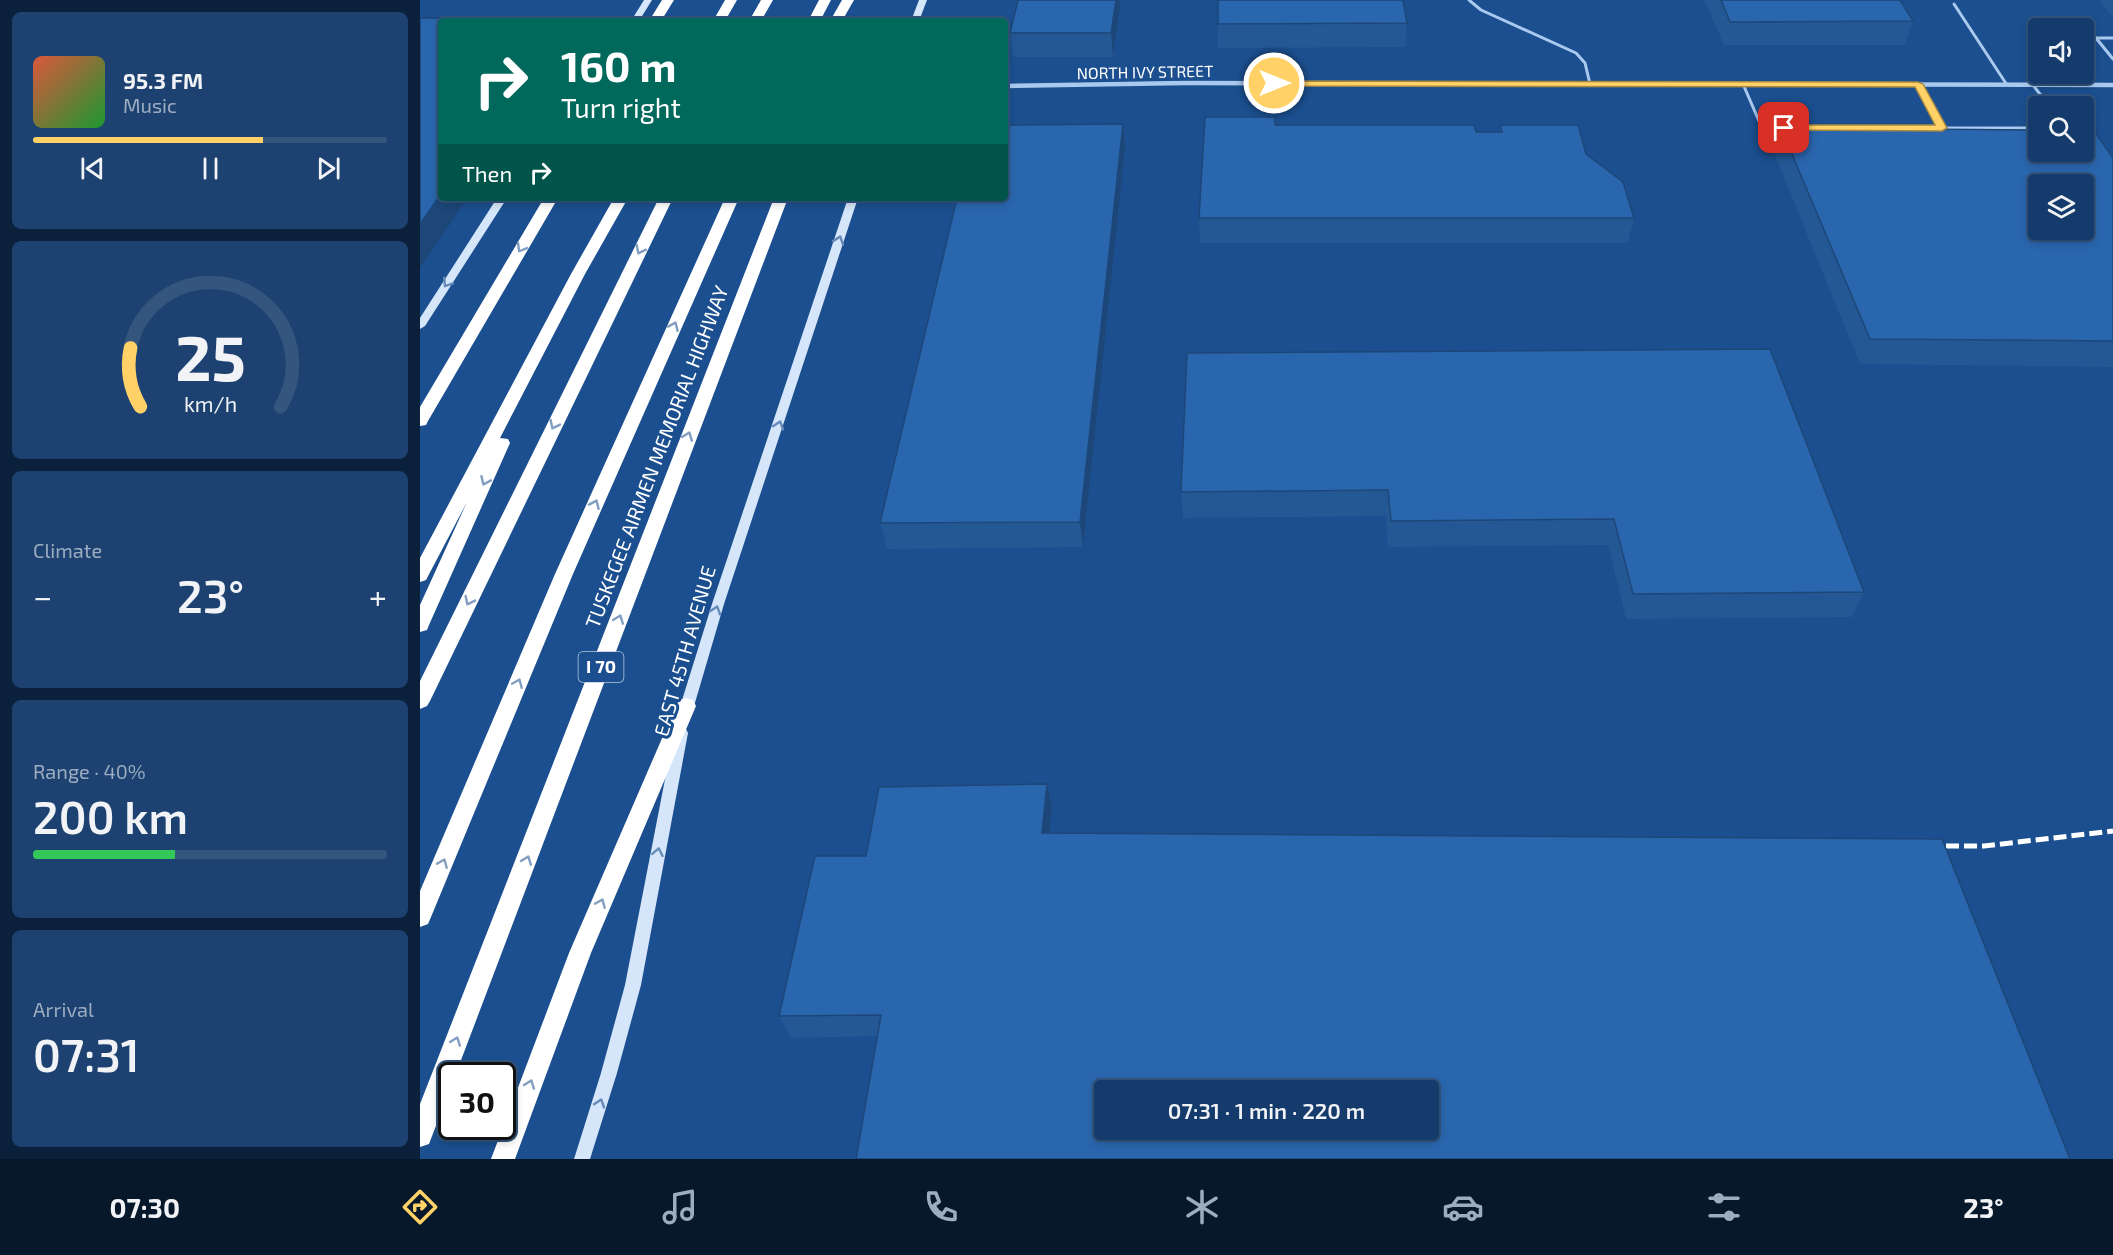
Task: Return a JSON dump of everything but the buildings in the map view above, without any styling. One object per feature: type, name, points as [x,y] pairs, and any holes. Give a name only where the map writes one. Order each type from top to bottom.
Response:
[{"type":"highway","points":[[657,18],[668,0]]},
{"type":"highway","points":[[721,18],[731,0]]},
{"type":"highway","points":[[757,18],[766,0]]},
{"type":"highway","points":[[816,18],[825,0]]},
{"type":"highway","points":[[838,18],[848,0]]},
{"type":"highway","points":[[852,18],[860,0]]},
{"type":"highway","points":[[420,421],[549,201]]},
{"type":"highway","points":[[420,575],[578,274],[619,201]]},
{"type":"highway","points":[[420,701],[665,201]]},
{"type":"highway","points":[[420,917],[564,574],[731,201]]},
{"type":"highway","points":[[705,255],[734,201]]},
{"type":"highway","name":"TUSKEGEE AIRMEN MEMORIAL HIGHWAY","points":[[420,1135],[780,201]]},
{"type":"highway","points":[[420,625],[578,274]]},
{"type":"highway","points":[[503,1159],[580,953],[686,706]]},
{"type":"main road","points":[[637,18],[648,0]]},
{"type":"main road","points":[[916,18],[922,0]]},
{"type":"main road","points":[[420,326],[500,201]]},
{"type":"main road","name":"EAST 45TH AVENUE","points":[[582,1159],[633,985],[686,706],[852,201]]},
{"type":"street","name":"NORTH IVY STREET","points":[[1008,86],[1185,83],[2113,85]]},
{"type":"lane","points":[[1469,0],[1481,10],[1576,53],[1585,63],[1590,84]]},
{"type":"lane","points":[[1954,4],[2007,85]]},
{"type":"lane","points":[[2113,38],[2096,38],[2113,59]]},
{"type":"lane","points":[[1743,84],[1762,128],[2028,128]]},
{"type":"lane","points":[[1918,84],[1942,128]]},
{"type":"lane","points":[[2033,85],[2041,96]]},
{"type":"railway","points":[[1928,846],[1984,846],[2113,831]]},
{"type":"route","points":[[1274,83],[1918,84],[1942,128],[1784,128]]}]
